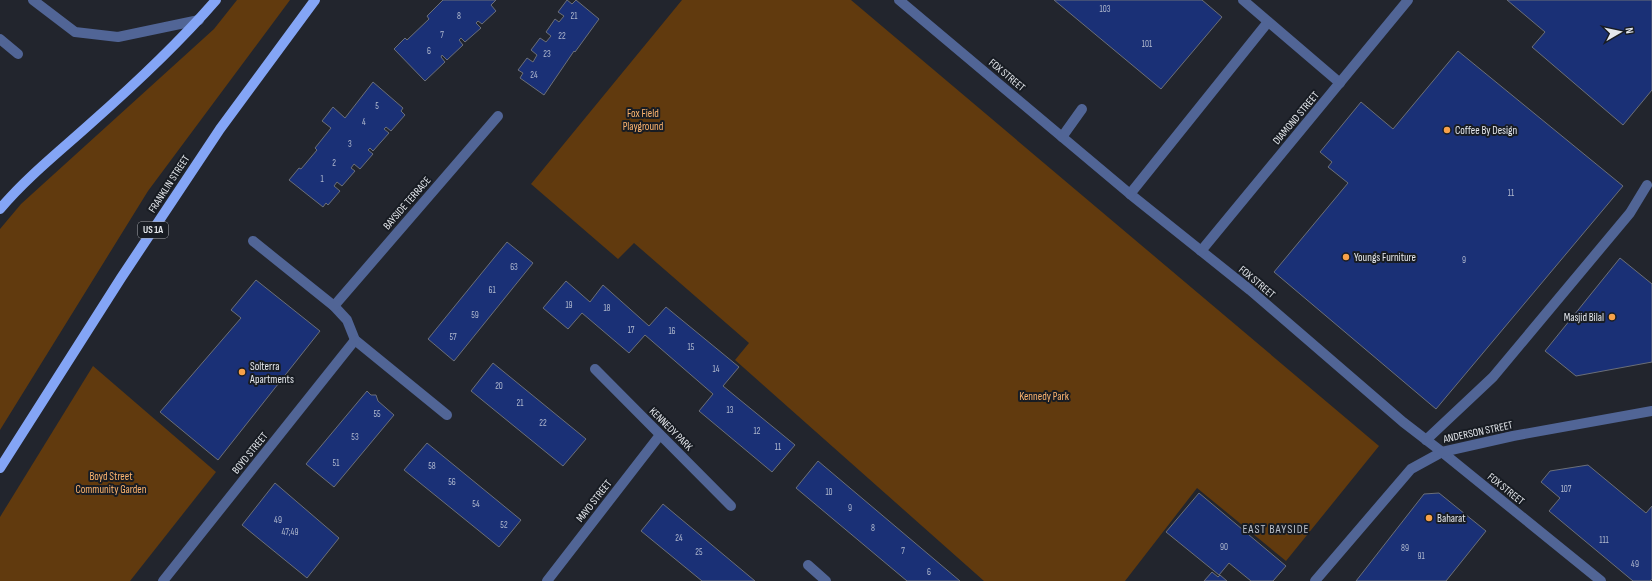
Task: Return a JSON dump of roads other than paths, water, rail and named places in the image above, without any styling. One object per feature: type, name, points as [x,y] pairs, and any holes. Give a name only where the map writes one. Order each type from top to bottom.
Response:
[{"type":"main road","points":[[0,209],[43,165],[128,89],[199,20],[216,0]]},
{"type":"main road","name":"FRANKLIN STREET","points":[[0,468],[121,278],[220,128],[316,0]]},
{"type":"street","points":[[33,0],[75,32],[118,37],[199,20]]},
{"type":"street","name":"FOX STREET","points":[[899,0],[1426,440],[1601,581]]},
{"type":"street","points":[[1243,0],[1340,83]]},
{"type":"street","name":"DIAMOND STREET","points":[[1201,251],[1408,0]]},
{"type":"street","points":[[1130,194],[1268,22]]},
{"type":"street","points":[[0,39],[18,54]]},
{"type":"street","points":[[1062,137],[1082,109]]},
{"type":"street","name":"BAYSIDE TERRACE","points":[[334,306],[498,116]]},
{"type":"street","points":[[1426,440],[1493,377],[1630,213],[1648,184]]},
{"type":"street","points":[[253,241],[334,306],[348,320],[355,340],[448,415]]},
{"type":"street","name":"BOYD STREET","points":[[163,581],[355,340]]},
{"type":"street","name":"KENNEDY PARK","points":[[595,370],[731,506]]},
{"type":"street","name":"ANDERSON STREET","points":[[1315,581],[1411,469],[1442,452],[1514,436],[1652,411]]},
{"type":"street","name":"MAYO STREET","points":[[547,581],[660,435]]},
{"type":"street","points":[[808,565],[826,581]]},
{"type":"place","name":"Coffee By Design","points":[[1447,130]]},
{"type":"place","name":"Youngs Furniture","points":[[1346,257]]},
{"type":"place","name":"Masjid Bilal","points":[[1612,317]]},
{"type":"place","name":"Solterra Apartments","points":[[242,372]]},
{"type":"place","name":"Baharat","points":[[1429,518]]},
{"type":"district","name":"EAST BAYSIDE","points":[[1276,529]]},
{"type":"park label","name":"Fox Field Playground","points":[[643,119]]},
{"type":"park label","name":"Kennedy Park","points":[[1044,396]]},
{"type":"park label","name":"Boyd Street Community Garden","points":[[111,482]]}]
